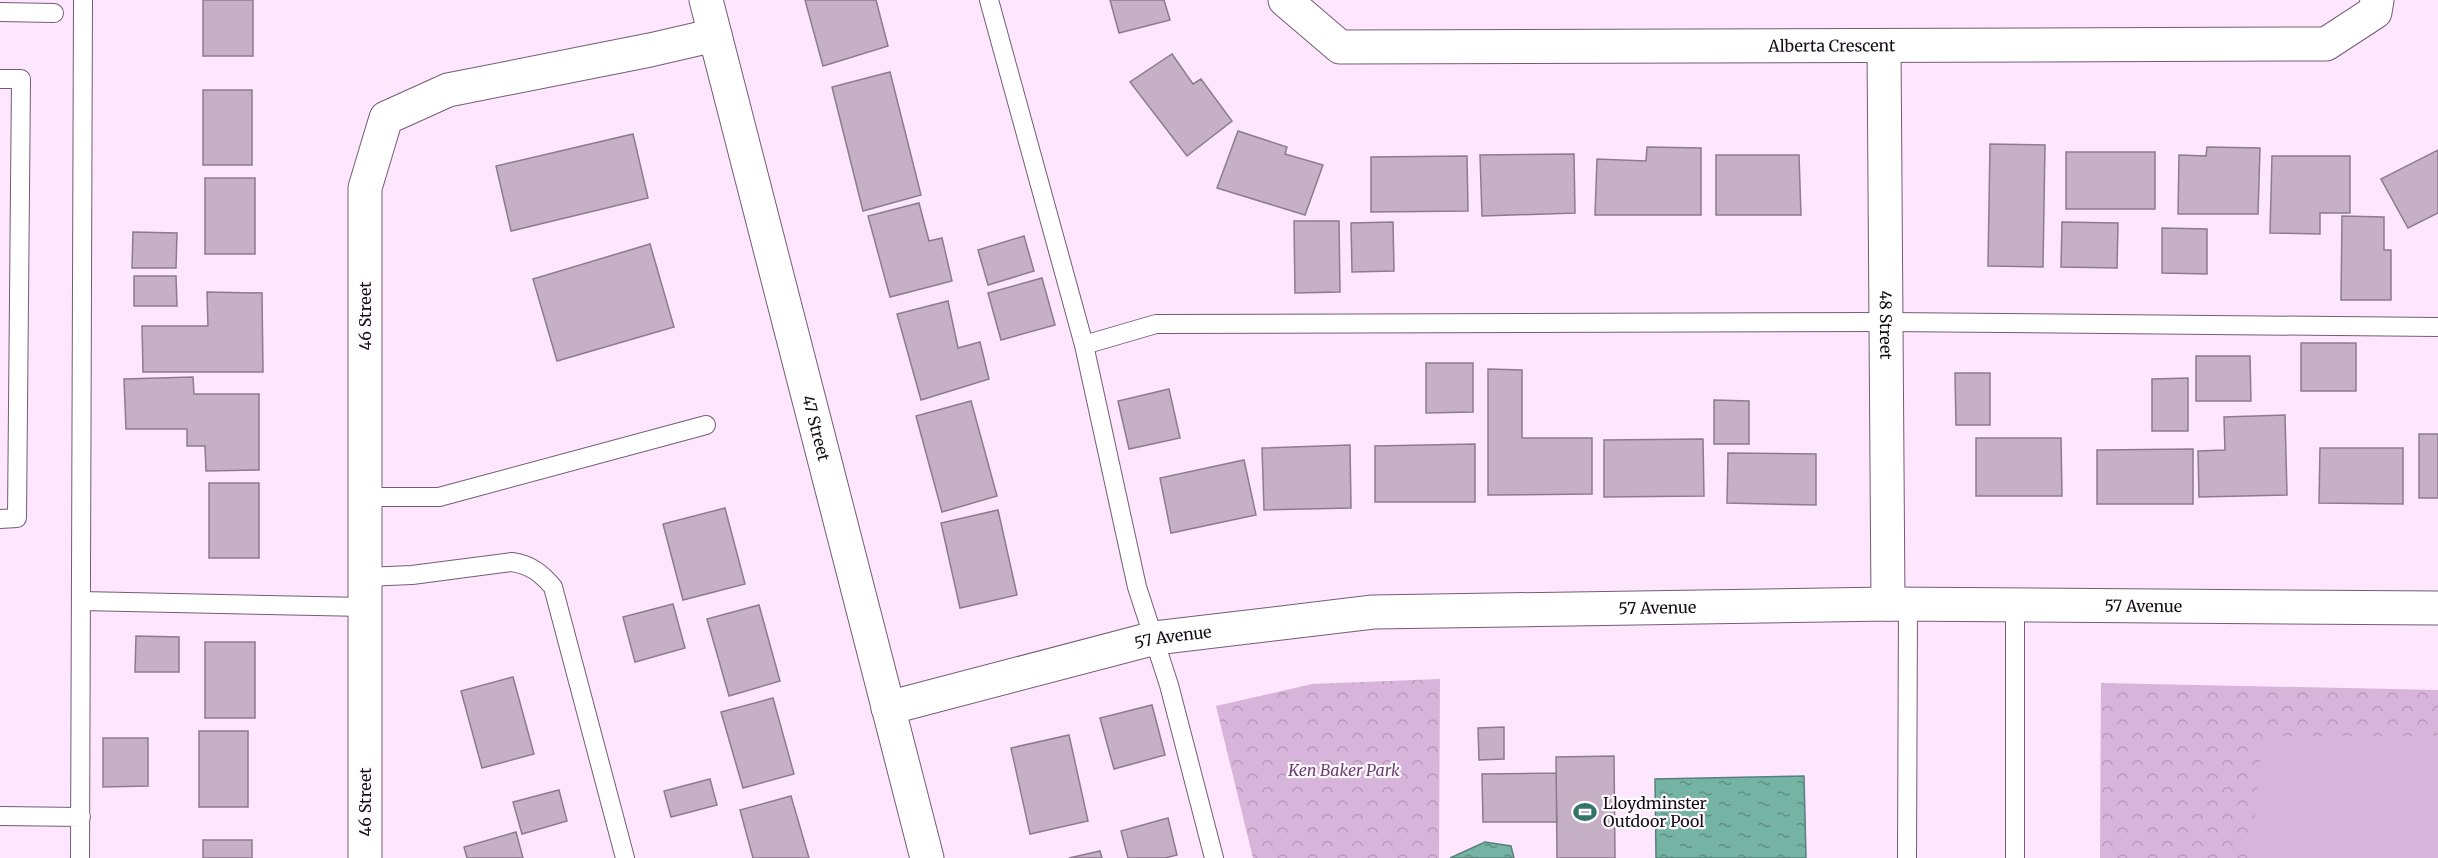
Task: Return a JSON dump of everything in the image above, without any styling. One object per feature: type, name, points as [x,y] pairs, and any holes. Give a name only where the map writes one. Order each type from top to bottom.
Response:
[{"type":"street","name":"47 Street","points":[[706,0],[927,858]]},
{"type":"street","name":"Alberta Crescent","points":[[1285,0],[1340,47],[2326,44],[2374,12],[2378,0]]},
{"type":"street","name":"46 Street","points":[[365,858],[365,188],[386,118],[448,90],[715,35]]},
{"type":"street","name":"48 Street","points":[[1884,46],[1886,322],[1898,605]]},
{"type":"street","name":"57 Avenue","points":[[888,708],[1155,638],[1373,612],[1898,605],[2438,608]]},
{"type":"lane","points":[[80,858],[83,0]]},
{"type":"lane","points":[[988,0],[1084,345],[1137,587],[1155,638],[1214,858]]},
{"type":"lane","points":[[0,12],[54,13]]},
{"type":"lane","points":[[0,79],[21,79],[17,518],[0,519]]},
{"type":"lane","points":[[1084,345],[1156,324],[1886,322],[2438,327]]},
{"type":"lane","points":[[365,497],[439,497],[706,425]]},
{"type":"lane","points":[[81,601],[365,592],[412,575],[512,562],[530,566],[553,587],[625,858]]},
{"type":"lane","points":[[1898,605],[1907,858]]},
{"type":"lane","points":[[2015,605],[2015,858]]},
{"type":"lane","points":[[0,816],[81,817]]},
{"type":"green space","name":"Ken Baker Park","points":[[1440,679],[1439,858],[1253,858],[1216,706],[1312,684]]},
{"type":"green space","points":[[2101,683],[2438,690],[2438,858],[2100,858]]},
{"type":"green space","points":[[2262,736],[2438,736],[2438,858],[2254,858],[2252,847]]},
{"type":"water","points":[[1804,776],[1806,858],[1656,858],[1655,779]]},
{"type":"water","points":[[1485,842],[1511,846],[1514,858],[1450,858]]},
{"type":"building","points":[[203,0],[253,0],[253,56],[203,56]]},
{"type":"building","points":[[805,0],[876,0],[888,46],[823,66]]},
{"type":"building","points":[[1110,0],[1164,0],[1170,20],[1119,33]]},
{"type":"building","points":[[1172,54],[1193,84],[1201,79],[1232,121],[1187,156],[1130,82]]},
{"type":"building","points":[[890,72],[921,195],[863,211],[832,87]]},
{"type":"building","points":[[203,90],[252,90],[252,165],[203,165]]},
{"type":"building","points":[[1238,131],[1287,147],[1285,154],[1323,165],[1305,215],[1217,188]]},
{"type":"building","points":[[633,134],[648,198],[511,231],[496,166]]},
{"type":"building","points":[[1990,144],[2045,145],[2043,267],[1988,266]]},
{"type":"building","points":[[1647,147],[1701,148],[1701,215],[1595,215],[1597,159],[1646,161]]},
{"type":"building","points":[[2207,147],[2260,148],[2258,214],[2178,214],[2179,155],[2206,156]]},
{"type":"building","points":[[2438,150],[2438,213],[2408,228],[2381,179]]},
{"type":"building","points":[[2066,152],[2155,152],[2155,209],[2066,209]]},
{"type":"building","points":[[1574,154],[1575,213],[1482,216],[1480,155]]},
{"type":"building","points":[[1716,155],[1799,155],[1801,215],[1716,215]]},
{"type":"building","points":[[1467,156],[1468,211],[1371,212],[1371,157]]},
{"type":"building","points":[[2272,156],[2350,156],[2350,213],[2320,213],[2320,234],[2270,233]]},
{"type":"building","points":[[205,178],[255,178],[255,254],[205,254]]},
{"type":"building","points":[[919,203],[929,241],[942,238],[952,281],[890,297],[868,216]]},
{"type":"building","points":[[2342,216],[2384,217],[2384,250],[2391,250],[2391,300],[2341,300]]},
{"type":"building","points":[[1294,221],[1339,221],[1340,292],[1295,293]]},
{"type":"building","points":[[1393,222],[1394,271],[1352,272],[1351,223]]},
{"type":"building","points":[[2062,222],[2118,223],[2117,268],[2061,267]]},
{"type":"building","points":[[2162,228],[2207,229],[2207,274],[2162,273]]},
{"type":"building","points":[[133,232],[177,233],[176,268],[132,268]]},
{"type":"building","points":[[1024,236],[1034,271],[988,285],[978,250]]},
{"type":"building","points":[[650,244],[674,327],[557,361],[533,279]]},
{"type":"building","points":[[134,276],[176,276],[177,306],[134,306]]},
{"type":"building","points":[[1042,278],[1055,325],[1001,340],[988,293]]},
{"type":"building","points":[[207,292],[262,293],[263,372],[143,372],[142,326],[208,326]]},
{"type":"building","points":[[948,301],[958,348],[980,342],[989,379],[921,400],[897,314]]},
{"type":"building","points":[[2301,343],[2356,343],[2356,391],[2301,391]]},
{"type":"building","points":[[2196,356],[2250,356],[2251,401],[2196,401]]},
{"type":"building","points":[[1426,363],[1473,363],[1473,412],[1426,413]]},
{"type":"building","points":[[1488,369],[1522,370],[1522,438],[1592,438],[1592,494],[1488,495]]},
{"type":"building","points":[[1955,373],[1990,373],[1990,425],[1956,425]]},
{"type":"building","points":[[193,377],[194,394],[259,394],[259,470],[206,471],[205,446],[187,446],[187,429],[126,429],[124,379]]},
{"type":"building","points":[[2188,378],[2188,431],[2152,431],[2152,379]]},
{"type":"building","points":[[1169,389],[1180,438],[1129,449],[1118,401]]},
{"type":"building","points":[[1714,400],[1749,401],[1749,444],[1714,444]]},
{"type":"building","points":[[971,401],[997,496],[942,512],[916,416]]},
{"type":"building","points":[[2285,415],[2287,495],[2199,497],[2198,451],[2225,450],[2224,417]]},
{"type":"building","points":[[2419,434],[2438,434],[2438,498],[2419,498]]},
{"type":"building","points":[[1976,438],[2061,438],[2062,496],[1976,496]]},
{"type":"building","points":[[1703,439],[1704,496],[1604,497],[1604,440]]},
{"type":"building","points":[[1475,444],[1475,502],[1375,502],[1375,446]]},
{"type":"building","points":[[1350,445],[1351,508],[1264,510],[1262,448]]},
{"type":"building","points":[[2320,448],[2403,448],[2403,504],[2319,503]]},
{"type":"building","points":[[2193,449],[2193,504],[2097,504],[2097,450]]},
{"type":"building","points":[[1728,453],[1816,454],[1816,505],[1727,503]]},
{"type":"building","points":[[1244,460],[1256,515],[1171,533],[1160,478]]},
{"type":"building","points":[[209,483],[259,483],[259,558],[209,558]]},
{"type":"building","points":[[725,508],[745,584],[683,600],[663,524]]},
{"type":"building","points":[[998,510],[1017,595],[960,608],[941,523]]},
{"type":"building","points":[[673,604],[685,648],[635,662],[623,617]]},
{"type":"building","points":[[759,605],[780,681],[729,696],[707,619]]},
{"type":"building","points":[[136,636],[179,637],[179,672],[135,672]]},
{"type":"building","points":[[205,642],[255,642],[255,718],[205,718]]},
{"type":"building","points":[[513,677],[534,754],[482,768],[461,691]]},
{"type":"building","points":[[773,698],[794,774],[743,788],[721,712]]},
{"type":"building","points":[[1152,705],[1165,755],[1114,769],[1100,718]]},
{"type":"building","points":[[1504,727],[1504,759],[1479,760],[1478,728]]},
{"type":"building","points":[[199,731],[248,731],[248,807],[199,807]]},
{"type":"building","points":[[1069,735],[1088,821],[1030,834],[1011,748]]},
{"type":"building","points":[[103,738],[148,738],[148,786],[103,787]]},
{"type":"building","name":"Lloydminster Outdoor Pool","points":[[1614,756],[1615,858],[1557,858],[1556,757]]},
{"type":"building","points":[[1556,773],[1557,822],[1483,822],[1482,774]]},
{"type":"building","points":[[710,779],[717,805],[671,817],[664,791]]},
{"type":"building","points":[[559,790],[567,821],[522,834],[513,802]]},
{"type":"building","points":[[791,796],[809,858],[753,858],[740,810]]},
{"type":"building","points":[[1168,818],[1177,855],[1165,858],[1128,858],[1121,831]]},
{"type":"building","points":[[516,832],[523,858],[467,858],[464,847]]},
{"type":"building","points":[[203,840],[252,840],[252,858],[203,858]]},
{"type":"building","points":[[1100,851],[1102,858],[1069,858]]},
{"type":"place","name":"Lloydminster Outdoor Pool","points":[[1585,812]]}]
